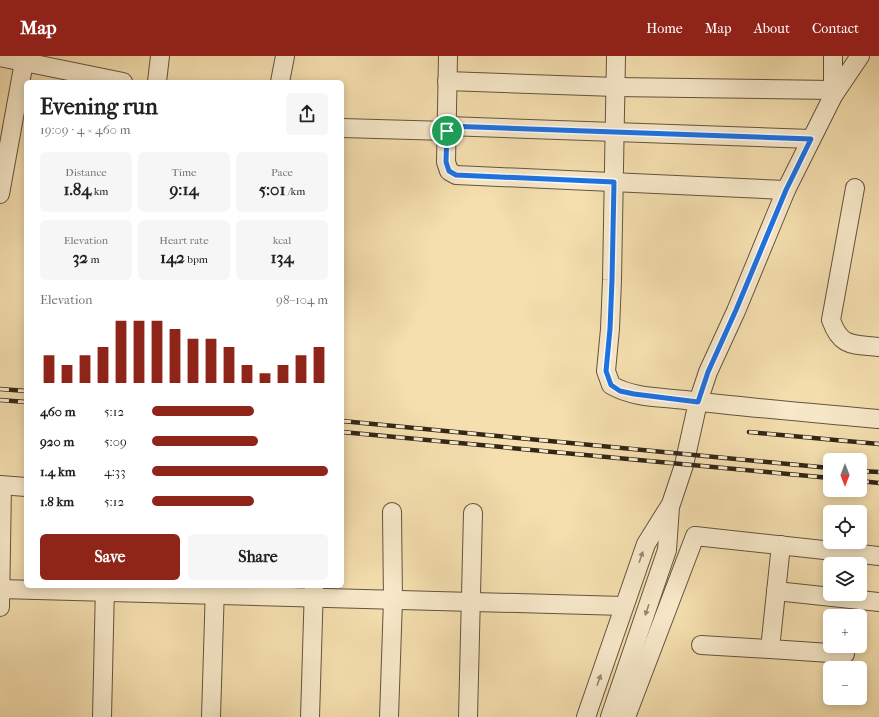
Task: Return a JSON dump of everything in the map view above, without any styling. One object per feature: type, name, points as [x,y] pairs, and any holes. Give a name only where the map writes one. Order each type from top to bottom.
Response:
[{"type":"street","points":[[156,80],[160,56]]},
{"type":"street","points":[[280,80],[285,56]]},
{"type":"street","points":[[448,56],[446,162],[449,171],[456,175],[786,190]]},
{"type":"street","points":[[616,56],[610,329],[606,371],[611,385],[620,391],[634,394],[698,402],[879,419]]},
{"type":"street","points":[[833,56],[833,93]]},
{"type":"street","points":[[610,717],[667,550],[671,504],[684,465],[698,402],[708,372],[736,310],[786,190],[833,93],[860,56]]},
{"type":"street","points":[[0,58],[24,62],[68,77],[105,80]]},
{"type":"street","points":[[0,194],[5,135],[24,62]]},
{"type":"street","points":[[447,80],[615,87],[833,93]]},
{"type":"street","points":[[344,128],[447,128],[811,139]]},
{"type":"street","points":[[855,188],[831,320],[834,329],[841,338],[850,344],[879,347]]},
{"type":"street","points":[[24,487],[1,485],[0,595],[105,589],[214,590],[314,592],[393,600],[624,606]]},
{"type":"street","points":[[586,717],[646,544],[671,504]]},
{"type":"street","points":[[389,717],[393,600],[392,512]]},
{"type":"street","points":[[468,717],[473,513]]},
{"type":"street","points":[[626,717],[695,536],[879,556]]},
{"type":"street","points":[[770,650],[781,546]]},
{"type":"street","points":[[102,717],[105,589]]},
{"type":"street","points":[[211,717],[214,590]]},
{"type":"street","points":[[776,591],[879,602]]},
{"type":"street","points":[[310,717],[314,592]]},
{"type":"street","points":[[701,644],[770,650],[845,654]]},
{"type":"railway","points":[[0,389],[24,391]]},
{"type":"railway","points":[[0,400],[24,402]]},
{"type":"railway","points":[[344,421],[823,467]]},
{"type":"railway","points":[[344,432],[823,477]]},
{"type":"railway","points":[[749,432],[879,444]]},
{"type":"railway","points":[[867,471],[879,472]]},
{"type":"railway","points":[[867,482],[879,483]]},
{"type":"route","points":[[447,126],[811,139],[786,190],[736,310],[708,372],[698,402],[634,394],[620,391],[611,385],[606,371],[610,329],[614,182],[456,175],[449,171],[446,162],[447,131],[447,126]]}]
